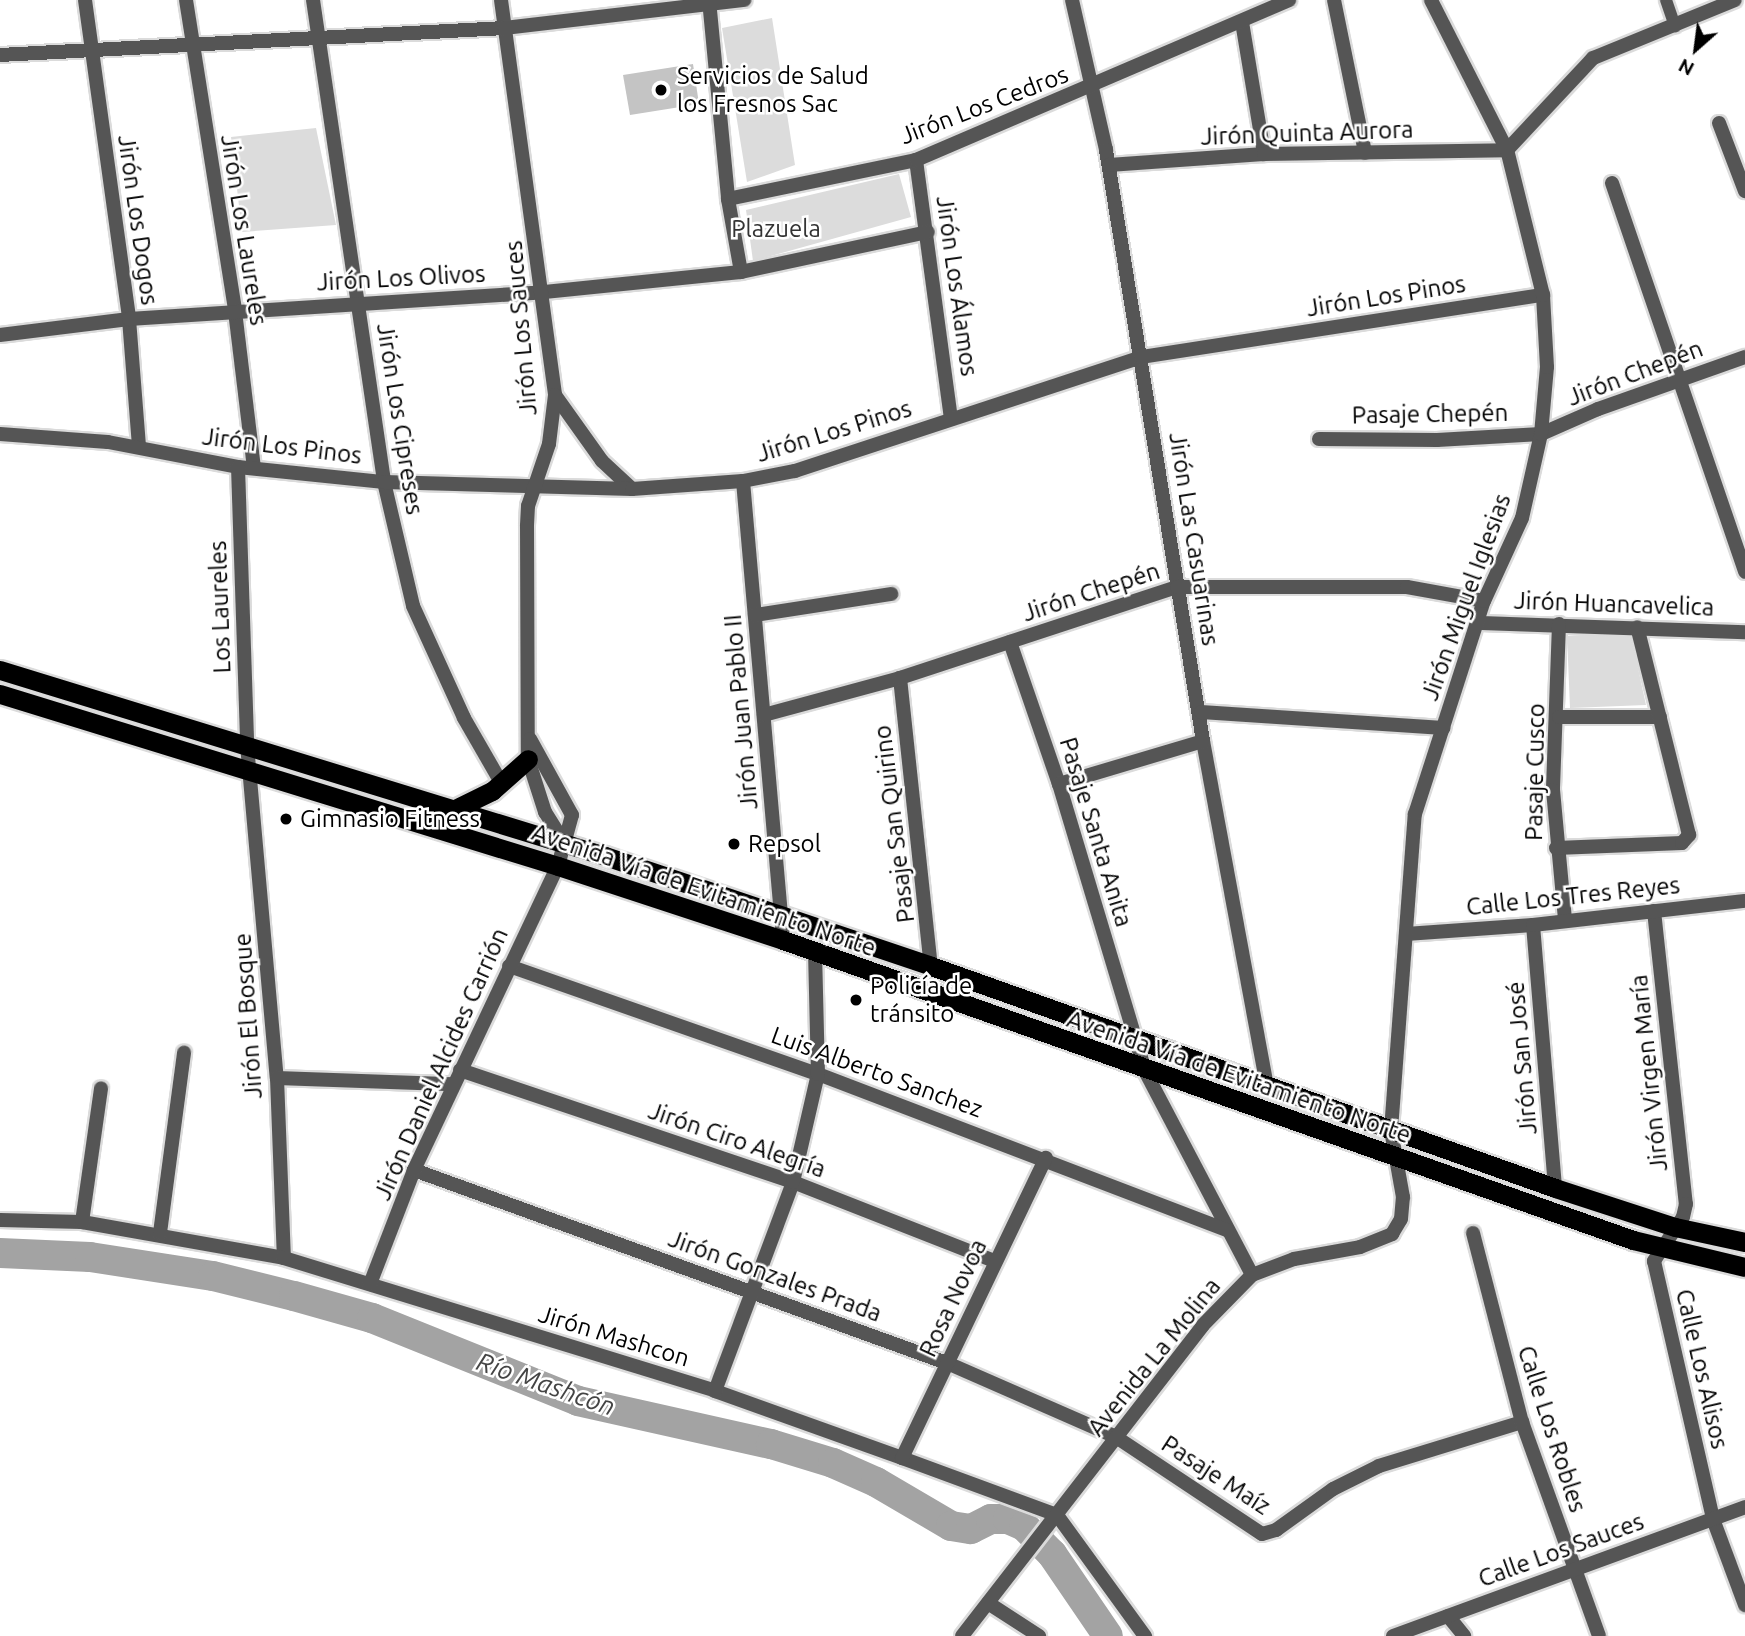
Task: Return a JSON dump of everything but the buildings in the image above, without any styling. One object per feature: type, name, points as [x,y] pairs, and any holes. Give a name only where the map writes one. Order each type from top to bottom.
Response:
[{"type":"highway","name":"Avenida Vía de Evitamiento Norte","points":[[0,670],[457,808],[931,966],[1555,1188],[1675,1227],[1745,1242]]},
{"type":"highway","name":"Avenida Vía de Evitamiento Norte","points":[[0,694],[558,866],[783,940],[1145,1071],[1659,1248],[1745,1266]]},
{"type":"highway","points":[[457,808],[502,784],[528,759]]},
{"type":"highway","points":[[333,795],[338,773]]},
{"type":"street","name":"Jirón Los Dogos","points":[[85,0],[129,319],[139,447]]},
{"type":"street","name":"Jirón Los Laureles","points":[[186,0],[235,311],[246,467]]},
{"type":"street","name":"Jirón Los Cipreses","points":[[313,0],[384,482],[413,606],[464,718],[502,784]]},
{"type":"street","name":"Jirón Los Sauces","points":[[501,0],[544,292],[555,395],[549,444],[534,485],[527,526],[528,759],[544,812],[566,845]]},
{"type":"street","points":[[0,55],[91,48],[318,40],[505,28],[744,0]]},
{"type":"street","name":"Jirón Las Casuarinas","points":[[1072,0],[1109,165],[1177,587],[1201,712],[1203,741],[1267,1087]]},
{"type":"street","name":"Jirón Los Cedros","points":[[729,200],[916,160],[1092,88],[1289,0]]},
{"type":"street","points":[[1334,0],[1365,153]]},
{"type":"street","name":"Jirón Miguel Iglesias","points":[[1391,1130],[1415,814],[1481,622],[1484,601],[1522,518],[1541,434],[1547,368],[1544,295],[1507,150],[1432,0]]},
{"type":"street","points":[[1665,0],[1675,26]]},
{"type":"street","points":[[1507,150],[1593,58],[1735,0]]},
{"type":"street","points":[[709,3],[729,200],[741,272]]},
{"type":"street","points":[[1242,22],[1264,154]]},
{"type":"street","points":[[1719,123],[1745,191]]},
{"type":"street","name":"Jirón Quinta Aurora","points":[[1109,165],[1264,154],[1507,150]]},
{"type":"street","name":"Jirón Los Álamos","points":[[916,160],[928,232],[951,419]]},
{"type":"street","points":[[1612,183],[1677,379],[1740,536],[1745,572]]},
{"type":"street","name":"Jirón Los Olivos","points":[[0,335],[129,319],[544,292],[741,272],[928,232]]},
{"type":"street","name":"Jirón Los Pinos","points":[[0,434],[139,447],[246,467],[384,482],[632,489],[743,481],[795,471],[1141,357],[1544,295]]},
{"type":"street","name":"Jirón Chepén","points":[[1541,434],[1677,379],[1745,358]]},
{"type":"street","points":[[555,395],[602,461],[632,489]]},
{"type":"street","name":"Pasaje Chepén","points":[[1319,439],[1437,440],[1541,434]]},
{"type":"street","name":"Los Laureles","points":[[246,467],[247,745],[250,770]]},
{"type":"street","name":"Jirón Juan Pablo II","points":[[743,481],[783,940]]},
{"type":"street","name":"Jirón Chepén","points":[[764,715],[900,678],[1177,587],[1407,587],[1484,601]]},
{"type":"street","points":[[755,615],[891,594]]},
{"type":"street","name":"Jirón Huancavelica","points":[[1481,622],[1745,632]]},
{"type":"street","name":"Pasaje Cusco","points":[[1559,624],[1559,717],[1553,790],[1556,848],[1565,920]]},
{"type":"street","points":[[1556,848],[1687,840],[1637,627]]},
{"type":"street","name":"Pasaje Santa Anita","points":[[1010,642],[1059,784],[1145,1071],[1252,1275]]},
{"type":"street","name":"Pasaje San Quirino","points":[[900,678],[931,966]]},
{"type":"street","points":[[1201,712],[1443,729]]},
{"type":"street","points":[[1559,717],[1660,717]]},
{"type":"street","name":"Jirón Los Sauces","points":[[528,735],[572,815],[566,845]]},
{"type":"street","points":[[1059,784],[1203,741]]},
{"type":"street","name":"Jirón El Bosque","points":[[250,770],[276,1078],[284,1258]]},
{"type":"street","name":"Jirón Daniel Alcides Carrión","points":[[370,1284],[414,1170],[566,845]]},
{"type":"street","name":"Calle Los Tres Reyes","points":[[1406,934],[1533,925],[1745,901]]},
{"type":"street","name":"Jirón Virgen María","points":[[1654,911],[1686,1204],[1675,1227]]},
{"type":"street","name":"Jirón San José","points":[[1533,925],[1555,1188]]},
{"type":"street","points":[[715,1391],[793,1182],[818,1074],[815,952]]},
{"type":"street","name":"Luis Alberto Sanchez","points":[[509,966],[818,1074],[1046,1158],[1227,1230]]},
{"type":"street","points":[[160,1233],[184,1053]]},
{"type":"street","name":"Jirón Ciro Alegría","points":[[460,1070],[793,1182],[995,1261]]},
{"type":"street","points":[[276,1078],[453,1084]]},
{"type":"street","points":[[82,1222],[101,1088]]},
{"type":"street","name":"Avenida La Molina","points":[[961,1636],[1048,1529],[1203,1325],[1252,1275],[1294,1259],[1360,1247],[1392,1234],[1401,1219],[1403,1197],[1391,1130]]},
{"type":"street","name":"Rosa Novoa","points":[[902,1458],[1046,1158]]},
{"type":"street","name":"Jirón Gonzales Prada","points":[[414,1170],[947,1363],[1116,1437]]},
{"type":"street","name":"Jirón Mashcon","points":[[0,1220],[82,1222],[160,1233],[284,1258],[715,1391],[1057,1515]]},
{"type":"street","points":[[1659,1248],[1675,1227]]},
{"type":"street","name":"Calle Los Robles","points":[[1473,1233],[1522,1422],[1598,1636]]},
{"type":"street","name":"Calle Los Alisos","points":[[1659,1248],[1655,1266],[1713,1519],[1745,1605]]},
{"type":"street","name":"Pasaje Maíz","points":[[1116,1437],[1262,1534],[1276,1531],[1333,1489],[1379,1466],[1522,1422]]},
{"type":"street","name":"Calle Los Sauces","points":[[1393,1636],[1745,1507]]},
{"type":"street","points":[[1057,1515],[1145,1636]]},
{"type":"street","points":[[988,1603],[1039,1636]]},
{"type":"street","points":[[1448,1616],[1464,1636]]},
{"type":"green space","name":"Plazuela","points":[[772,18],[795,165],[747,182],[722,28]]},
{"type":"green space","points":[[316,128],[336,225],[242,232],[231,137]]},
{"type":"green space","name":"Plazuela","points":[[899,174],[911,217],[753,261],[746,210]]},
{"type":"green space","points":[[1567,636],[1631,636],[1646,705],[1570,708]]},
{"type":"waterway","name":"Río Mashcón","points":[[0,1253],[90,1257],[213,1276],[294,1296],[372,1318],[578,1401],[771,1444],[833,1463],[876,1482],[951,1526],[971,1529],[991,1519],[1008,1519],[1024,1526],[1052,1554],[1108,1636]]},
{"type":"place","name":"Servicios de Salud los Fresnos Sac","points":[[661,90]]},
{"type":"place","name":"Gimnasio Fitness","points":[[286,819]]},
{"type":"place","name":"Repsol","points":[[734,844]]},
{"type":"place","name":"Policía de tránsito","points":[[856,1000]]}]
